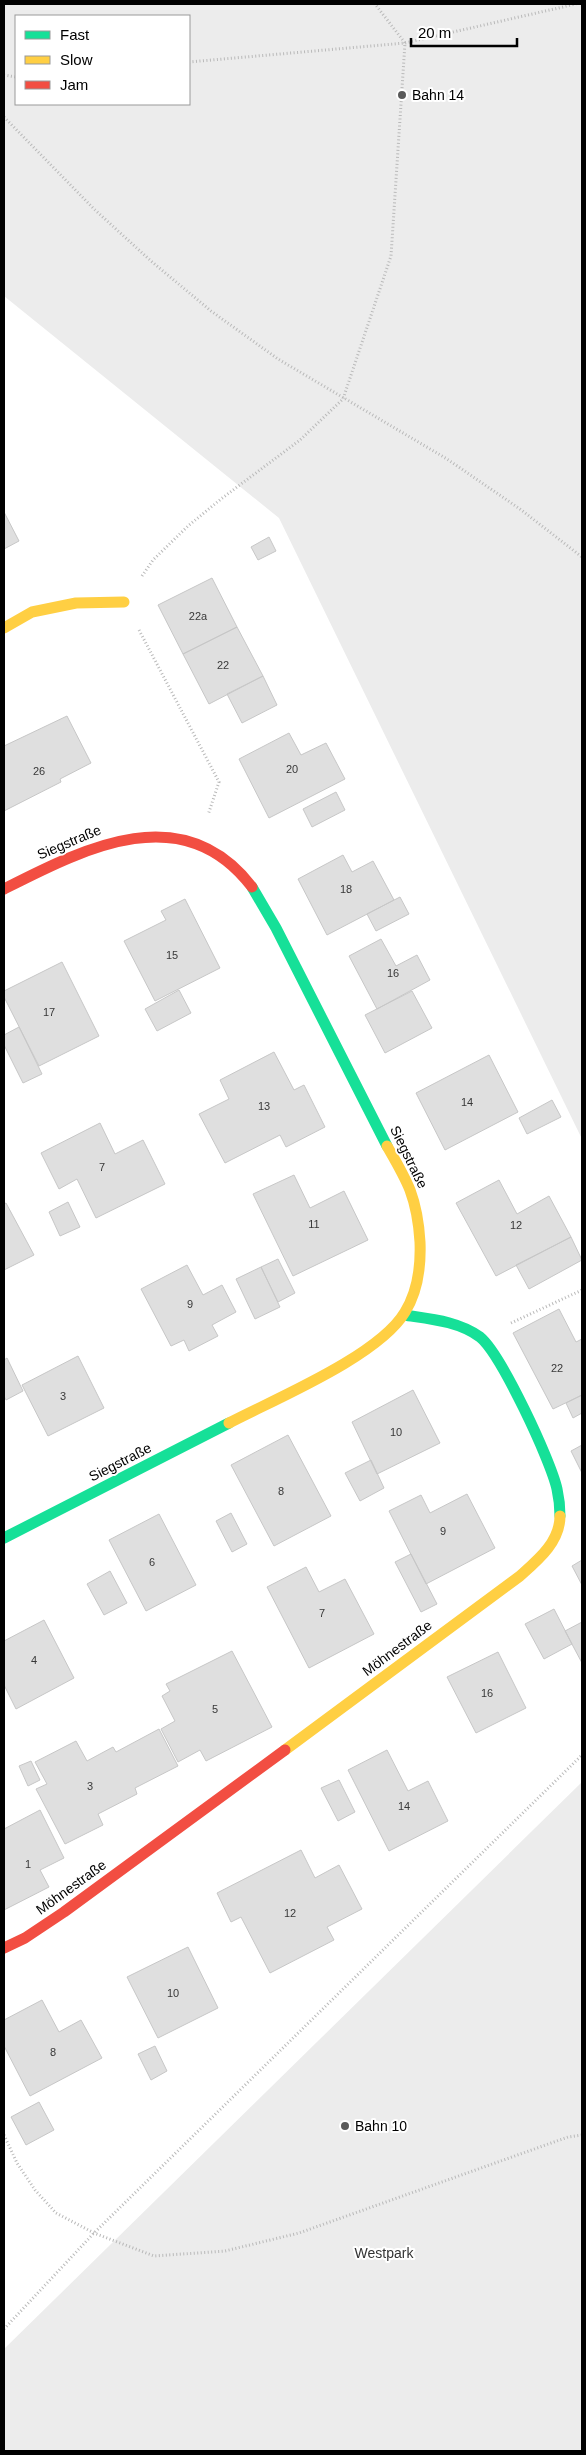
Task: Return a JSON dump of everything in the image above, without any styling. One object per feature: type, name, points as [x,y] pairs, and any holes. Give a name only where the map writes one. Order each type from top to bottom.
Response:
[{"type":"street","points":[[4,628],[32,612],[76,603],[124,602]]},
{"type":"street","name":"Siegstraße","points":[[4,889],[76,853],[113,840],[147,836],[176,838],[199,844],[214,851],[243,875],[254,890],[410,1190],[418,1227],[419,1275],[413,1296],[404,1315],[372,1345],[322,1374],[4,1538]]},
{"type":"street","name":"Möhnestraße","points":[[4,1948],[25,1938],[64,1912],[387,1674],[539,1559],[556,1536],[561,1515],[558,1490],[493,1350],[481,1337],[456,1323],[404,1315]]},
{"type":"path","points":[[199,844],[219,782],[124,602],[154,560],[188,526],[300,440],[343,399],[391,256],[405,43],[375,4]]},
{"type":"path","points":[[190,62],[405,43],[576,4]]},
{"type":"path","points":[[4,117],[94,209],[204,305],[278,359],[446,459],[520,510],[582,557]]},
{"type":"path","points":[[481,1337],[582,1290]]},
{"type":"path","points":[[4,2329],[94,2233],[582,1754]]},
{"type":"path","points":[[4,2135],[22,2170],[35,2190],[56,2213],[94,2233],[154,2256],[225,2251],[299,2233],[568,2137],[582,2135]]},
{"type":"green space","points":[[4,4],[582,4],[582,1139],[279,518],[4,296]]},
{"type":"green space","name":"Westpark","points":[[582,1782],[582,2451],[4,2451],[4,2349]]},
{"type":"building","points":[[4,512],[19,541],[4,549]]},
{"type":"building","points":[[269,537],[276,551],[258,560],[251,547]]},
{"type":"building","points":[[212,578],[237,627],[183,654],[158,605]]},
{"type":"building","points":[[237,627],[263,676],[209,704],[183,654]]},
{"type":"building","points":[[263,676],[277,705],[242,723],[227,694]]},
{"type":"building","points":[[67,716],[91,763],[60,779],[61,782],[4,811],[4,746]]},
{"type":"building","points":[[289,733],[301,755],[326,743],[345,779],[269,818],[239,759]]},
{"type":"building","points":[[336,792],[345,810],[312,827],[303,809]]},
{"type":"building","points":[[343,855],[352,872],[373,861],[394,900],[327,935],[298,879]]},
{"type":"building","points":[[400,897],[409,914],[376,931],[367,914]]},
{"type":"building","points":[[185,899],[220,968],[155,1001],[124,941],[166,920],[161,911]]},
{"type":"building","points":[[381,939],[396,966],[417,955],[430,980],[377,1009],[349,956]]},
{"type":"building","points":[[62,962],[99,1036],[39,1066],[4,997],[4,991]]},
{"type":"building","points":[[179,990],[191,1013],[157,1031],[145,1009]]},
{"type":"building","points":[[412,991],[432,1028],[385,1053],[365,1015]]},
{"type":"building","points":[[19,1027],[42,1074],[23,1083],[4,1045],[4,1035]]},
{"type":"building","points":[[274,1052],[294,1090],[304,1085],[325,1127],[286,1147],[280,1135],[225,1163],[199,1114],[229,1099],[220,1080]]},
{"type":"building","points":[[489,1055],[518,1112],[445,1150],[416,1093]]},
{"type":"building","points":[[552,1100],[561,1117],[527,1134],[519,1118]]},
{"type":"building","points":[[100,1123],[115,1154],[143,1140],[165,1184],[96,1218],[77,1179],[59,1189],[41,1153]]},
{"type":"building","points":[[294,1175],[310,1208],[344,1191],[368,1240],[293,1276],[253,1194]]},
{"type":"building","points":[[499,1180],[517,1214],[549,1196],[571,1237],[496,1276],[456,1203]]},
{"type":"building","points":[[68,1202],[80,1227],[60,1236],[49,1212]]},
{"type":"building","points":[[6,1203],[34,1255],[4,1270],[4,1204]]},
{"type":"building","points":[[571,1237],[582,1260],[529,1289],[516,1265]]},
{"type":"building","points":[[278,1259],[295,1293],[278,1302],[261,1267]]},
{"type":"building","points":[[187,1265],[203,1295],[222,1285],[236,1312],[212,1325],[218,1336],[189,1351],[184,1340],[171,1346],[141,1289]]},
{"type":"building","points":[[261,1267],[280,1307],[255,1319],[236,1279]]},
{"type":"building","points":[[559,1309],[576,1342],[582,1339],[582,1395],[553,1409],[513,1333]]},
{"type":"building","points":[[78,1356],[104,1408],[48,1436],[22,1385]]},
{"type":"building","points":[[7,1358],[23,1391],[6,1400],[4,1396],[4,1360]]},
{"type":"building","points":[[413,1390],[440,1443],[377,1474],[352,1422]]},
{"type":"building","points":[[582,1395],[582,1413],[573,1418],[566,1403]]},
{"type":"building","points":[[288,1435],[331,1516],[274,1546],[231,1465]]},
{"type":"building","points":[[582,1445],[582,1473],[571,1451]]},
{"type":"building","points":[[371,1460],[384,1488],[360,1501],[345,1473]]},
{"type":"building","points":[[467,1494],[495,1548],[426,1584],[389,1511],[421,1495],[430,1513]]},
{"type":"building","points":[[231,1513],[247,1544],[232,1552],[216,1521]]},
{"type":"building","points":[[159,1514],[196,1585],[146,1611],[109,1540]]},
{"type":"building","points":[[411,1554],[437,1604],[421,1612],[395,1562]]},
{"type":"building","points":[[582,1560],[582,1585],[572,1566]]},
{"type":"building","points":[[306,1567],[319,1592],[345,1579],[374,1634],[309,1668],[267,1587]]},
{"type":"building","points":[[110,1571],[127,1603],[104,1615],[87,1584]]},
{"type":"building","points":[[554,1609],[572,1644],[544,1659],[525,1624]]},
{"type":"building","points":[[44,1620],[74,1678],[16,1709],[4,1685],[4,1641]]},
{"type":"building","points":[[582,1622],[582,1663],[565,1631]]},
{"type":"building","points":[[232,1651],[272,1727],[206,1761],[200,1750],[178,1762],[161,1729],[175,1721],[162,1696],[170,1691],[166,1684]]},
{"type":"building","points":[[498,1652],[526,1708],[476,1733],[447,1677]]},
{"type":"building","points":[[159,1729],[178,1766],[135,1788],[137,1794],[98,1814],[103,1825],[65,1844],[36,1789],[47,1784],[35,1762],[76,1741],[87,1761],[113,1747],[116,1752]]},
{"type":"building","points":[[387,1750],[408,1791],[428,1781],[448,1821],[389,1851],[348,1770]]},
{"type":"building","points":[[31,1761],[40,1780],[28,1786],[19,1766]]},
{"type":"building","points":[[339,1780],[355,1812],[338,1821],[321,1788]]},
{"type":"building","points":[[40,1810],[64,1858],[40,1870],[49,1887],[4,1910],[4,1829]]},
{"type":"building","points":[[301,1850],[315,1878],[339,1865],[362,1909],[327,1927],[334,1940],[270,1973],[241,1917],[231,1922],[217,1893]]},
{"type":"building","points":[[188,1947],[218,2008],[158,2038],[127,1977]]},
{"type":"building","points":[[42,2000],[59,2032],[81,2020],[102,2058],[30,2096],[4,2046],[4,2020]]},
{"type":"building","points":[[155,2046],[167,2071],[151,2080],[138,2054]]},
{"type":"building","points":[[39,2102],[54,2130],[26,2145],[11,2117]]},
{"type":"traffic: fast","points":[[252,887],[276,928],[387,1146]]},
{"type":"traffic: fast","points":[[404,1315],[462,1327],[480,1337],[489,1347],[512,1385],[536,1433],[553,1475],[557,1489],[560,1516]]},
{"type":"traffic: fast","points":[[4,1538],[229,1423]]},
{"type":"traffic: slow","points":[[4,628],[32,612],[76,603],[124,602]]},
{"type":"traffic: slow","points":[[229,1423],[298,1389],[350,1360],[373,1345],[392,1328],[405,1312],[413,1296],[418,1278],[419,1229],[416,1209],[410,1190],[387,1146]]},
{"type":"traffic: slow","points":[[285,1750],[520,1576],[547,1550],[556,1534],[560,1516]]},
{"type":"traffic: jam","points":[[4,889],[35,873],[100,847],[133,839],[165,837],[196,844],[225,860],[252,887]]},
{"type":"traffic: jam","points":[[4,1948],[25,1938],[64,1912],[285,1750]]},
{"type":"place","name":"Bahn 14","points":[[402,95]]},
{"type":"place","name":"Bahn 10","points":[[345,2126]]}]
